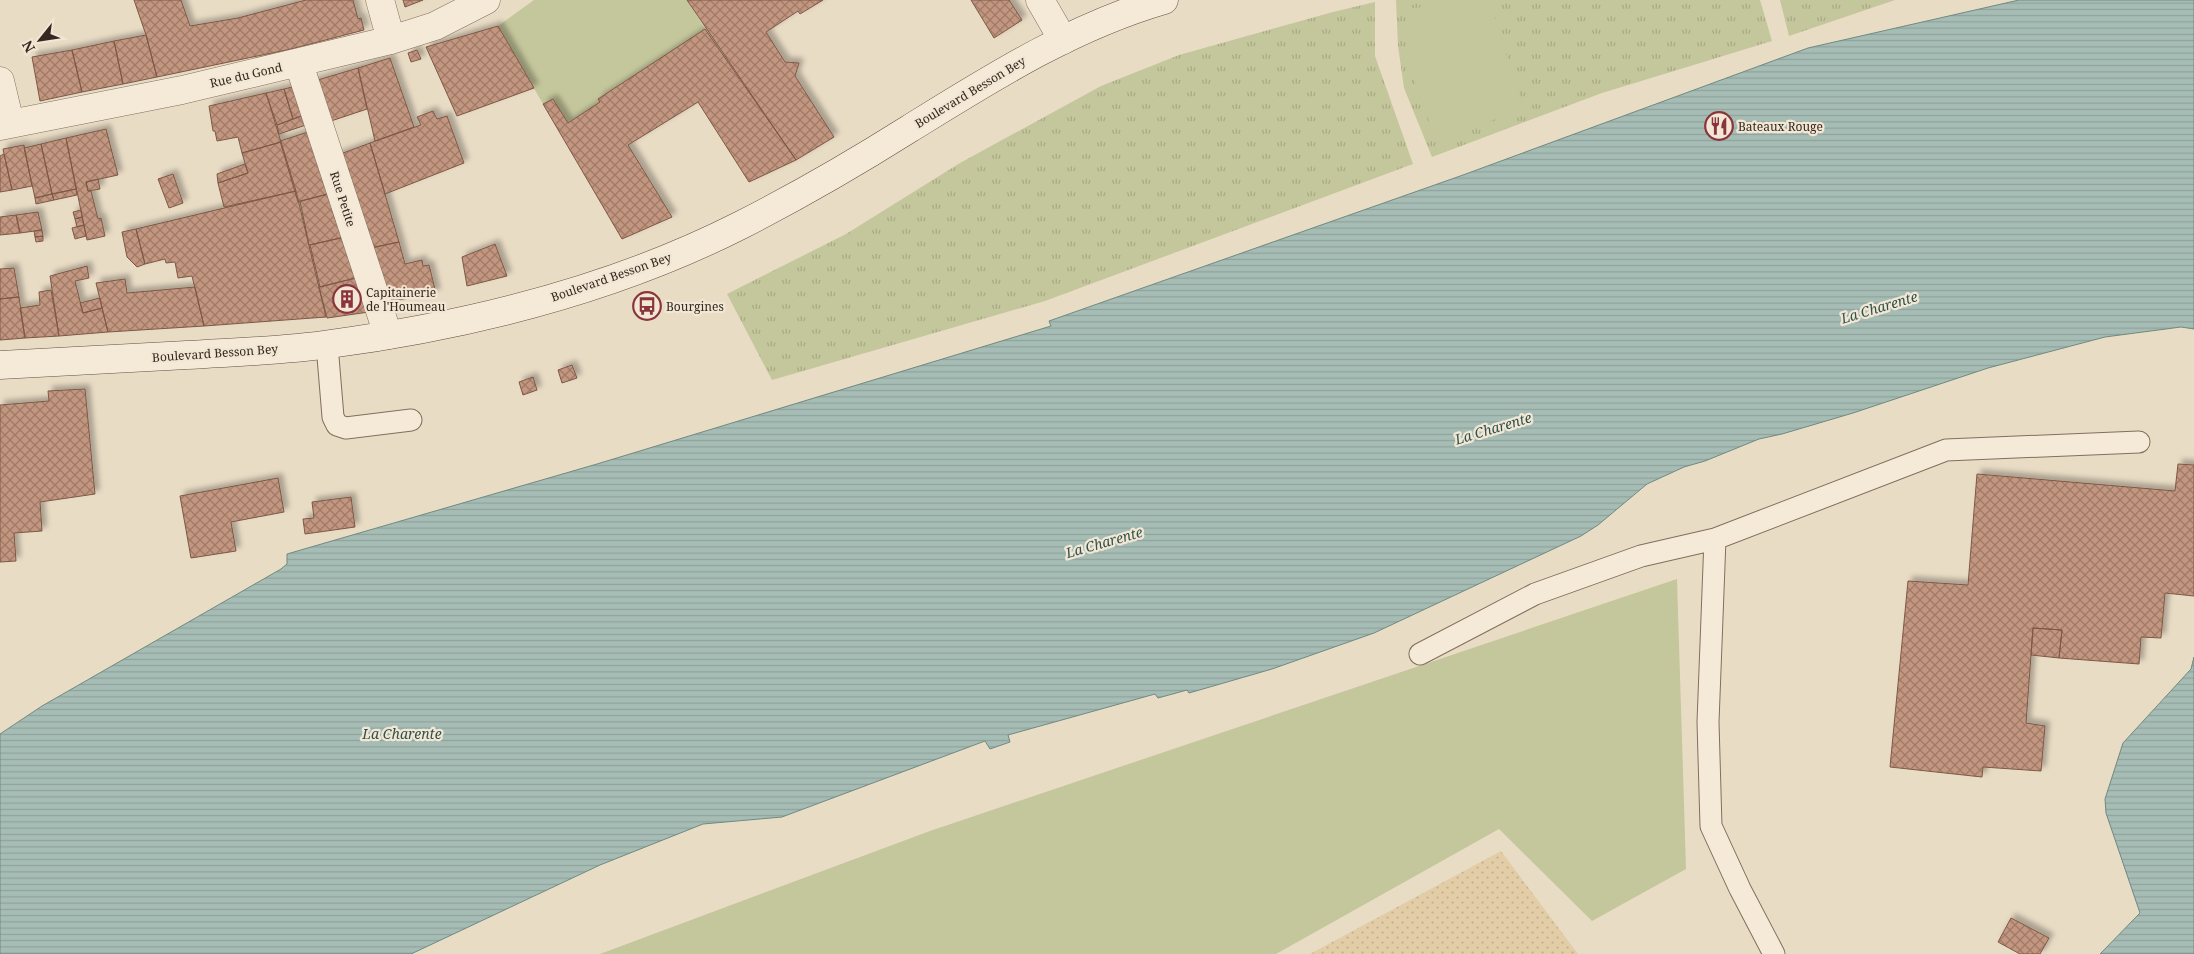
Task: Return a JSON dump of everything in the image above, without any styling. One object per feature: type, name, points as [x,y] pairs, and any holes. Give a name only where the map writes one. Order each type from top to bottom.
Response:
[{"type":"main road","points":[[380,0],[391,40]]},
{"type":"main road","name":"Rue du Gond","points":[[5,125],[182,90],[299,64],[436,26],[486,0]]},
{"type":"main road","points":[[1040,0],[1063,40]]},
{"type":"main road","name":"Boulevard Besson Bey","points":[[0,365],[232,353],[327,345],[460,323],[575,292],[671,258],[741,225],[860,160],[1026,58],[1095,25],[1161,0]]},
{"type":"main road","name":"Rue Petite","points":[[299,64],[388,335]]},
{"type":"main road","points":[[0,81],[5,125]]},
{"type":"lane","points":[[327,345],[333,417],[337,425],[346,428],[411,420]]},
{"type":"lane","points":[[1420,654],[1534,594],[1641,556],[1716,539],[1946,450],[2139,442]]},
{"type":"lane","points":[[1716,539],[1708,722],[1711,826],[1740,889],[1774,954]]},
{"type":"green space","points":[[534,0],[693,0],[689,3],[705,29],[598,99],[600,102],[568,123],[553,99],[543,104],[498,26]]},
{"type":"green space","points":[[1396,0],[1760,0],[1772,41],[1602,93],[1432,157],[1404,88],[1398,46]]},
{"type":"green space","points":[[1472,0],[1489,0],[1523,107],[1437,144],[1413,76],[1408,9]]},
{"type":"green space","points":[[1780,0],[1895,0],[1789,36]]},
{"type":"green space","points":[[1375,2],[1375,56],[1413,164],[1045,301],[772,380],[727,294],[846,234],[960,163],[1101,86],[1179,55]]},
{"type":"green space","points":[[1677,579],[1686,869],[1592,921],[1499,829],[1276,954],[600,954],[930,831]]},
{"type":"sand","points":[[1501,851],[1578,954],[1310,954]]},
{"type":"water","name":"La Charente","points":[[2019,0],[2194,0],[2194,329],[2181,327],[2105,337],[1988,368],[1853,413],[1759,439],[1705,461],[1684,467],[1647,484],[1598,525],[1581,536],[1374,633],[1272,669],[1189,693],[1187,690],[1158,698],[1155,694],[1008,735],[1010,742],[990,749],[985,741],[782,817],[703,824],[600,865],[411,954],[0,954],[0,734],[42,706],[281,569],[287,564],[287,554],[597,464],[1051,326],[1049,321],[1463,175],[1808,48]]},
{"type":"water","points":[[2194,657],[2194,954],[2100,954],[2140,913],[2106,813],[2105,799],[2123,743],[2191,669]]},
{"type":"building","points":[[134,0],[181,0],[190,26],[238,18],[306,0],[353,0],[358,19],[361,18],[364,30],[291,49],[157,77]]},
{"type":"building","points":[[403,0],[423,0],[405,7]]},
{"type":"building","points":[[687,0],[823,0],[800,14],[798,11],[766,32],[785,62],[799,63],[795,76],[834,137],[796,160]]},
{"type":"building","points":[[971,0],[1009,0],[1022,20],[994,38]]},
{"type":"building","points":[[498,26],[534,88],[457,116],[426,47]]},
{"type":"building","points":[[705,29],[796,160],[749,182],[698,102],[628,145],[672,217],[622,239],[543,104],[553,99],[568,123],[600,102],[598,99]]},
{"type":"building","points":[[146,35],[157,77],[123,84],[114,41]]},
{"type":"building","points":[[114,41],[123,84],[82,92],[72,50]]},
{"type":"building","points":[[72,50],[82,92],[40,101],[32,57]]},
{"type":"building","points":[[417,50],[421,59],[411,62],[408,53]]},
{"type":"building","points":[[390,58],[414,127],[375,141],[358,68]]},
{"type":"building","points":[[358,68],[367,109],[325,123],[311,82]]},
{"type":"building","points":[[300,85],[307,114],[293,119],[284,89]]},
{"type":"building","points":[[284,89],[293,119],[277,125],[266,93]]},
{"type":"building","points":[[266,93],[281,142],[242,153],[238,137],[217,141],[215,131],[213,131],[209,106]]},
{"type":"building","points":[[433,111],[437,119],[447,116],[464,163],[385,194],[370,143],[421,125],[417,117]]},
{"type":"building","points":[[307,114],[309,124],[279,134],[277,125]]},
{"type":"building","points":[[106,129],[118,175],[86,182],[88,191],[91,191],[98,219],[101,218],[105,236],[87,240],[66,138]]},
{"type":"building","points":[[311,131],[328,194],[298,202],[280,141]]},
{"type":"building","points":[[66,138],[76,189],[52,194],[41,144]]},
{"type":"building","points":[[281,142],[296,191],[224,207],[218,183],[248,173],[242,153]]},
{"type":"building","points":[[370,143],[399,242],[366,249],[335,156]]},
{"type":"building","points":[[41,144],[52,194],[35,198],[24,148]]},
{"type":"building","points":[[24,145],[32,186],[12,190],[3,149]]},
{"type":"building","points":[[4,154],[12,190],[0,192],[0,156]]},
{"type":"building","points":[[245,164],[248,173],[218,183],[217,174]]},
{"type":"building","points":[[173,174],[183,203],[169,208],[158,179]]},
{"type":"building","points":[[98,179],[100,189],[88,191],[86,182]]},
{"type":"building","points":[[76,189],[77,195],[54,200],[52,194]]},
{"type":"building","points":[[296,191],[326,317],[204,326],[192,276],[178,278],[175,262],[166,263],[165,259],[145,264],[136,229]]},
{"type":"building","points":[[52,194],[54,200],[36,204],[35,198]]},
{"type":"building","points":[[328,194],[336,222],[341,221],[345,237],[309,245],[300,201]]},
{"type":"building","points":[[81,210],[82,217],[75,219],[73,212]]},
{"type":"building","points":[[38,212],[42,230],[20,233],[16,215]]},
{"type":"building","points":[[16,215],[20,233],[0,235],[0,217]]},
{"type":"building","points":[[82,217],[84,225],[77,227],[75,219]]},
{"type":"building","points":[[84,225],[86,236],[75,239],[72,228]]},
{"type":"building","points":[[136,229],[145,264],[137,267],[127,257],[122,232]]},
{"type":"building","points":[[42,230],[43,236],[35,237],[34,231]]},
{"type":"building","points":[[43,236],[43,241],[36,242],[35,237]]},
{"type":"building","points":[[349,236],[364,276],[320,287],[310,245]]},
{"type":"building","points":[[399,242],[405,264],[422,260],[423,266],[429,265],[436,293],[383,303],[366,249]]},
{"type":"building","points":[[495,244],[507,276],[467,286],[462,257]]},
{"type":"building","points":[[87,266],[89,278],[75,281],[83,313],[102,308],[108,332],[59,336],[50,276]]},
{"type":"building","points":[[14,268],[19,297],[0,299],[0,269]]},
{"type":"building","name":"Capitainerie de l'Houmeau","points":[[364,276],[376,311],[327,318],[319,287]]},
{"type":"building","points":[[125,279],[127,293],[195,287],[204,326],[108,332],[96,283]]},
{"type":"building","points":[[51,290],[59,336],[25,338],[20,308],[40,305],[39,292]]},
{"type":"building","points":[[19,297],[25,338],[0,340],[0,299]]},
{"type":"building","points":[[100,298],[102,308],[83,313],[80,303]]},
{"type":"building","points":[[572,365],[577,378],[562,383],[558,370]]},
{"type":"building","points":[[533,377],[537,390],[523,395],[519,382]]},
{"type":"building","points":[[85,389],[95,494],[40,502],[42,531],[14,533],[16,561],[0,562],[0,405],[49,401],[48,391]]},
{"type":"building","points":[[2178,464],[2194,465],[2194,596],[2165,593],[2161,638],[2141,637],[2139,664],[2059,658],[2062,630],[2033,628],[2026,723],[2045,726],[2041,771],[1983,767],[1982,777],[1890,767],[1908,581],[1968,585],[1977,474],[2175,491]]},
{"type":"building","points":[[278,478],[284,512],[231,522],[236,551],[191,558],[180,496]]},
{"type":"building","points":[[351,497],[355,527],[305,534],[303,519],[314,518],[312,502]]},
{"type":"building","points":[[2033,628],[2062,630],[2059,658],[2031,655]]},
{"type":"building","points":[[2011,918],[2049,938],[2040,954],[2020,954],[1998,942]]},
{"type":"place","name":"Bateaux Rouge","points":[[1719,126]]},
{"type":"place","name":"Capitainerie de l'Houmeau","points":[[347,299]]},
{"type":"place","name":"Bourgines","points":[[647,306]]}]
